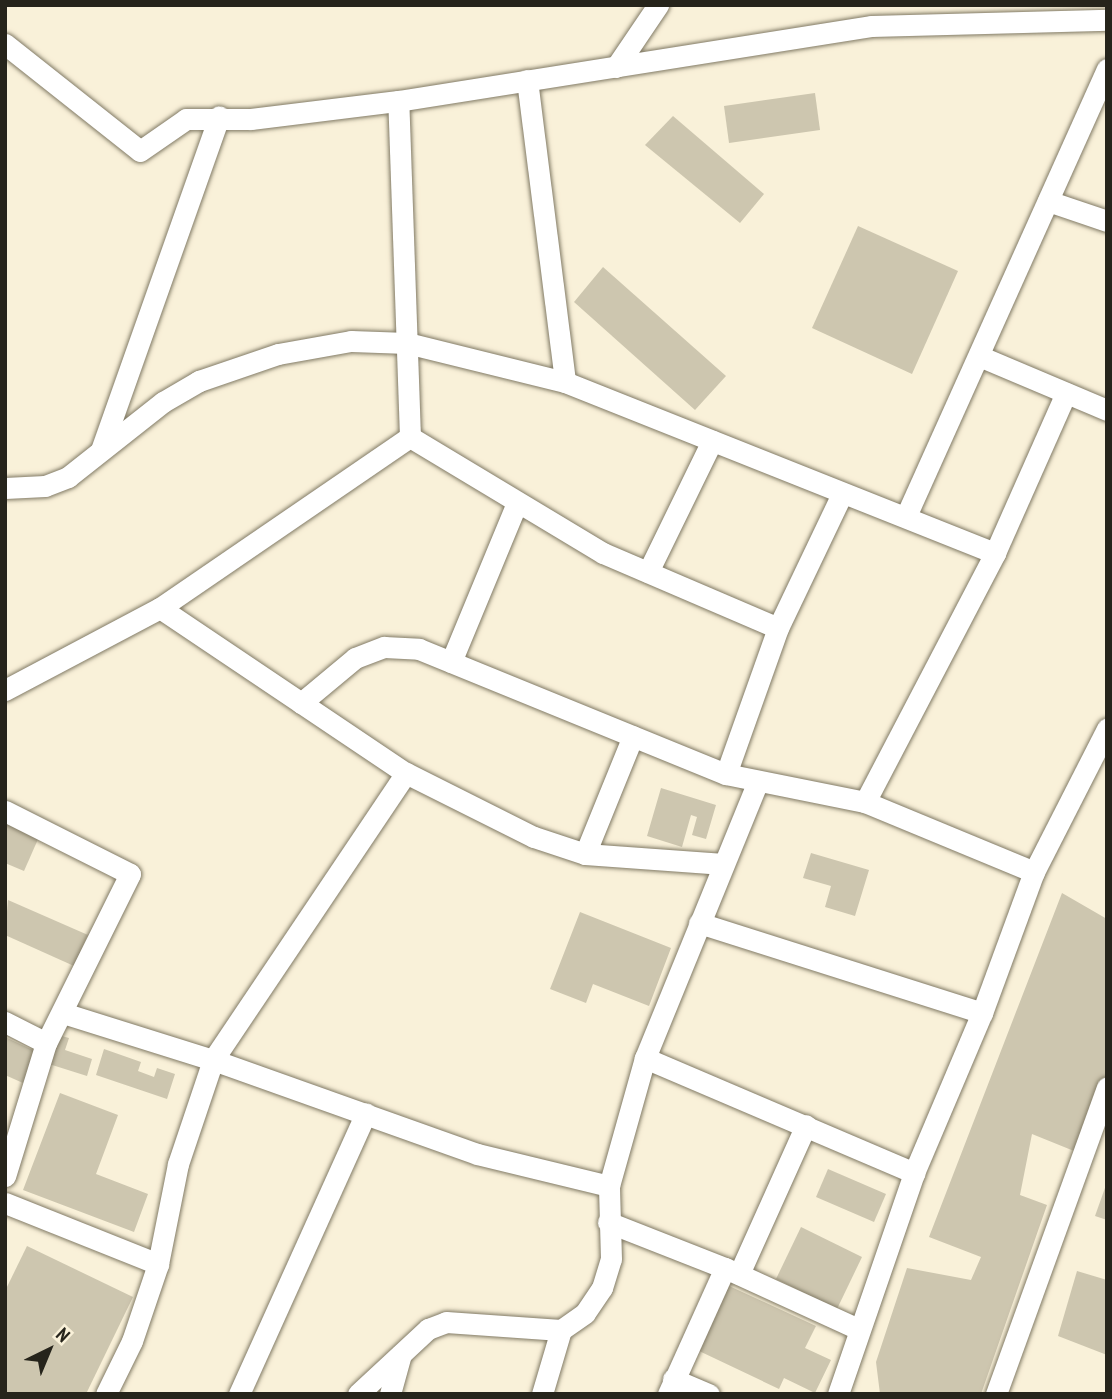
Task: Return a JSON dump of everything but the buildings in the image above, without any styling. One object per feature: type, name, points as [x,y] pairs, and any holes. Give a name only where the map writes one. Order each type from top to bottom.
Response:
[{"type":"street","points":[[615,67],[657,5]]},
{"type":"street","points":[[5,44],[140,151],[186,119],[219,116],[251,119],[398,101],[615,67],[870,16],[1107,20]]},
{"type":"street","points":[[906,516],[1107,69]]},
{"type":"street","points":[[527,80],[565,382]]},
{"type":"street","points":[[398,101],[410,438]]},
{"type":"street","points":[[101,450],[219,116]]},
{"type":"street","points":[[1048,201],[1107,221]]},
{"type":"street","points":[[5,488],[45,486],[68,477],[163,402],[200,380],[278,354],[351,341],[407,343],[565,382],[995,553]]},
{"type":"street","points":[[979,356],[1107,410]]},
{"type":"street","points":[[865,802],[995,553],[1066,393]]},
{"type":"street","points":[[410,438],[516,505],[648,572],[778,628]]},
{"type":"street","points":[[5,690],[160,608],[410,438]]},
{"type":"street","points":[[648,572],[712,442]]},
{"type":"street","points":[[726,774],[778,628],[842,494]]},
{"type":"street","points":[[451,662],[516,505]]},
{"type":"street","points":[[160,608],[406,773],[534,837],[585,854],[724,864]]},
{"type":"street","points":[[301,703],[355,658],[384,647],[419,649],[726,774],[865,802],[1034,872]]},
{"type":"street","points":[[838,1394],[858,1329],[914,1173],[982,1013],[1034,872],[1107,729]]},
{"type":"street","points":[[585,854],[633,736]]},
{"type":"street","points":[[106,1394],[132,1341],[158,1264],[178,1164],[213,1060],[406,773]]},
{"type":"street","points":[[542,1394],[561,1330],[585,1313],[602,1288],[611,1259],[609,1186],[645,1058],[758,781]]},
{"type":"street","points":[[5,811],[130,874],[46,1043],[5,1176]]},
{"type":"street","points":[[699,923],[982,1013]]},
{"type":"street","points":[[63,1013],[213,1060],[513,1165],[609,1186]]},
{"type":"street","points":[[5,1022],[46,1043]]},
{"type":"street","points":[[645,1058],[914,1173]]},
{"type":"street","points":[[996,1394],[1107,1087]]},
{"type":"street","points":[[239,1394],[366,1113]]},
{"type":"street","points":[[709,1394],[670,1386],[806,1125]]},
{"type":"street","points":[[5,1203],[158,1264]]},
{"type":"street","points":[[608,1222],[732,1271],[858,1329]]},
{"type":"street","points":[[358,1394],[428,1329],[446,1322],[561,1330]]},
{"type":"street","points":[[390,1394],[401,1354]]}]
